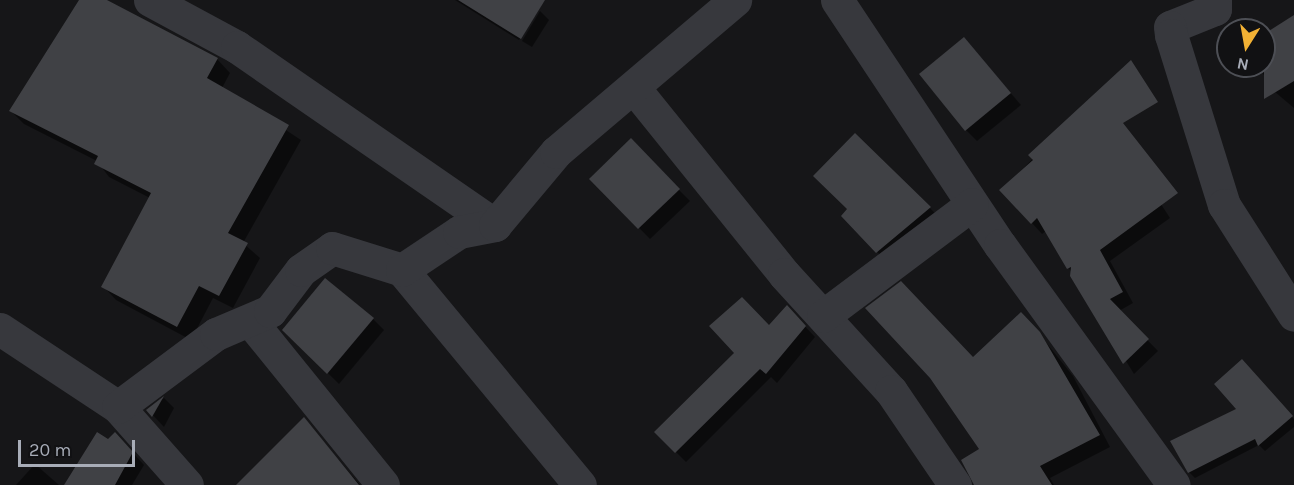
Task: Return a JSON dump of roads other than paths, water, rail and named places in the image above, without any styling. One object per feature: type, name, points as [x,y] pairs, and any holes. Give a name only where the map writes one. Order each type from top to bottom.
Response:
[{"type":"street","points":[[150,0],[237,48],[495,225]]},
{"type":"street","points":[[402,270],[459,232],[495,225],[556,152],[735,0]]},
{"type":"street","points":[[837,0],[972,204],[1174,485]]},
{"type":"street","points":[[1215,0],[1215,9],[1170,27],[1171,35],[1224,205],[1294,315]]},
{"type":"street","points":[[634,88],[823,316],[891,391],[955,485]]},
{"type":"street","points":[[823,316],[972,204]]},
{"type":"street","points":[[118,407],[216,334],[252,323],[270,311],[301,270],[332,248],[402,270],[580,485]]},
{"type":"street","points":[[252,323],[383,485]]},
{"type":"street","points":[[0,329],[118,407],[187,485]]}]
